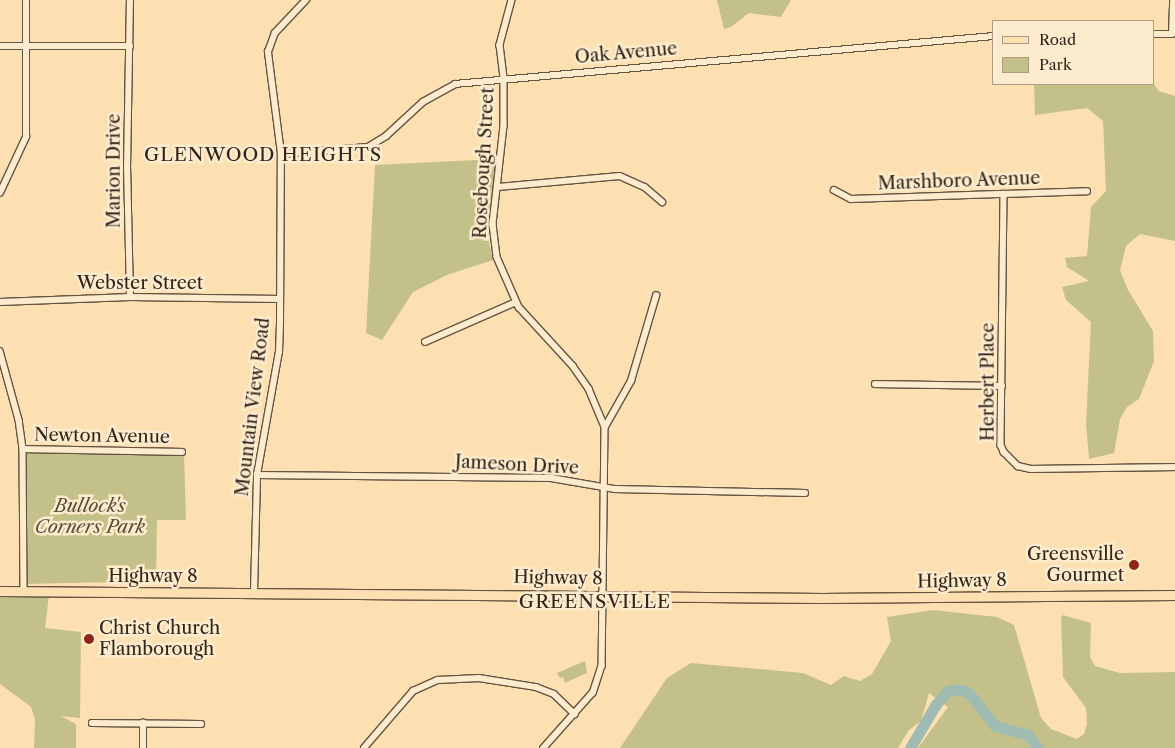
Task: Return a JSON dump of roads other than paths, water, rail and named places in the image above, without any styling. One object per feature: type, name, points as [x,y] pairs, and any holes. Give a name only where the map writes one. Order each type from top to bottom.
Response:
[{"type":"main road","name":"Highway 8","points":[[0,590],[822,598],[1175,595]]},
{"type":"street","points":[[0,189],[26,137],[29,45],[26,0]]},
{"type":"street","name":"Marion Drive","points":[[130,0],[127,169],[130,297]]},
{"type":"street","name":"Mountain View Road","points":[[254,592],[257,475],[279,352],[281,154],[268,52],[275,33],[306,0]]},
{"type":"street","name":"Rosebough Street","points":[[512,0],[500,45],[504,78],[494,240],[504,277],[516,302],[573,366],[589,389],[605,427],[602,666],[592,693],[544,748]]},
{"type":"street","points":[[1155,34],[1172,34],[1173,0]]},
{"type":"street","name":"Oak Avenue","points":[[281,154],[368,147],[440,91],[455,84],[504,78],[992,36]]},
{"type":"street","points":[[0,46],[130,46]]},
{"type":"street","points":[[498,187],[620,176],[639,183],[662,202]]},
{"type":"street","name":"Marshboro Avenue","points":[[834,190],[851,199],[1087,191]]},
{"type":"street","name":"Herbert Place","points":[[1004,195],[1002,445],[1010,461],[1018,466],[1031,469],[1175,467]]},
{"type":"street","points":[[605,427],[631,381],[656,296]]},
{"type":"street","name":"Webster Street","points":[[0,302],[130,297],[280,299]]},
{"type":"street","points":[[425,342],[516,302]]},
{"type":"street","points":[[0,351],[20,420],[23,449],[24,591]]},
{"type":"street","points":[[875,384],[1002,386]]},
{"type":"street","name":"Newton Avenue","points":[[23,449],[182,452]]},
{"type":"street","name":"Jameson Drive","points":[[257,475],[551,478],[615,489],[805,493]]},
{"type":"street","points":[[364,748],[413,691],[438,680],[479,678],[536,687],[554,694],[575,714]]},
{"type":"street","points":[[92,723],[201,724]]},
{"type":"street","points":[[143,723],[143,748]]},
{"type":"waterway","points":[[910,748],[936,704],[949,690],[961,690],[969,693],[995,726],[1028,735],[1038,748]]},
{"type":"place","name":"Greensville Gourmet","points":[[1134,565]]},
{"type":"place","name":"Christ Church Flamborough","points":[[89,639]]},
{"type":"district","name":"GLENWOOD HEIGHTS","points":[[263,155]]},
{"type":"district","name":"GREENSVILLE","points":[[595,602]]},
{"type":"park label","name":"Bullock's Corners Park","points":[[90,517]]}]
